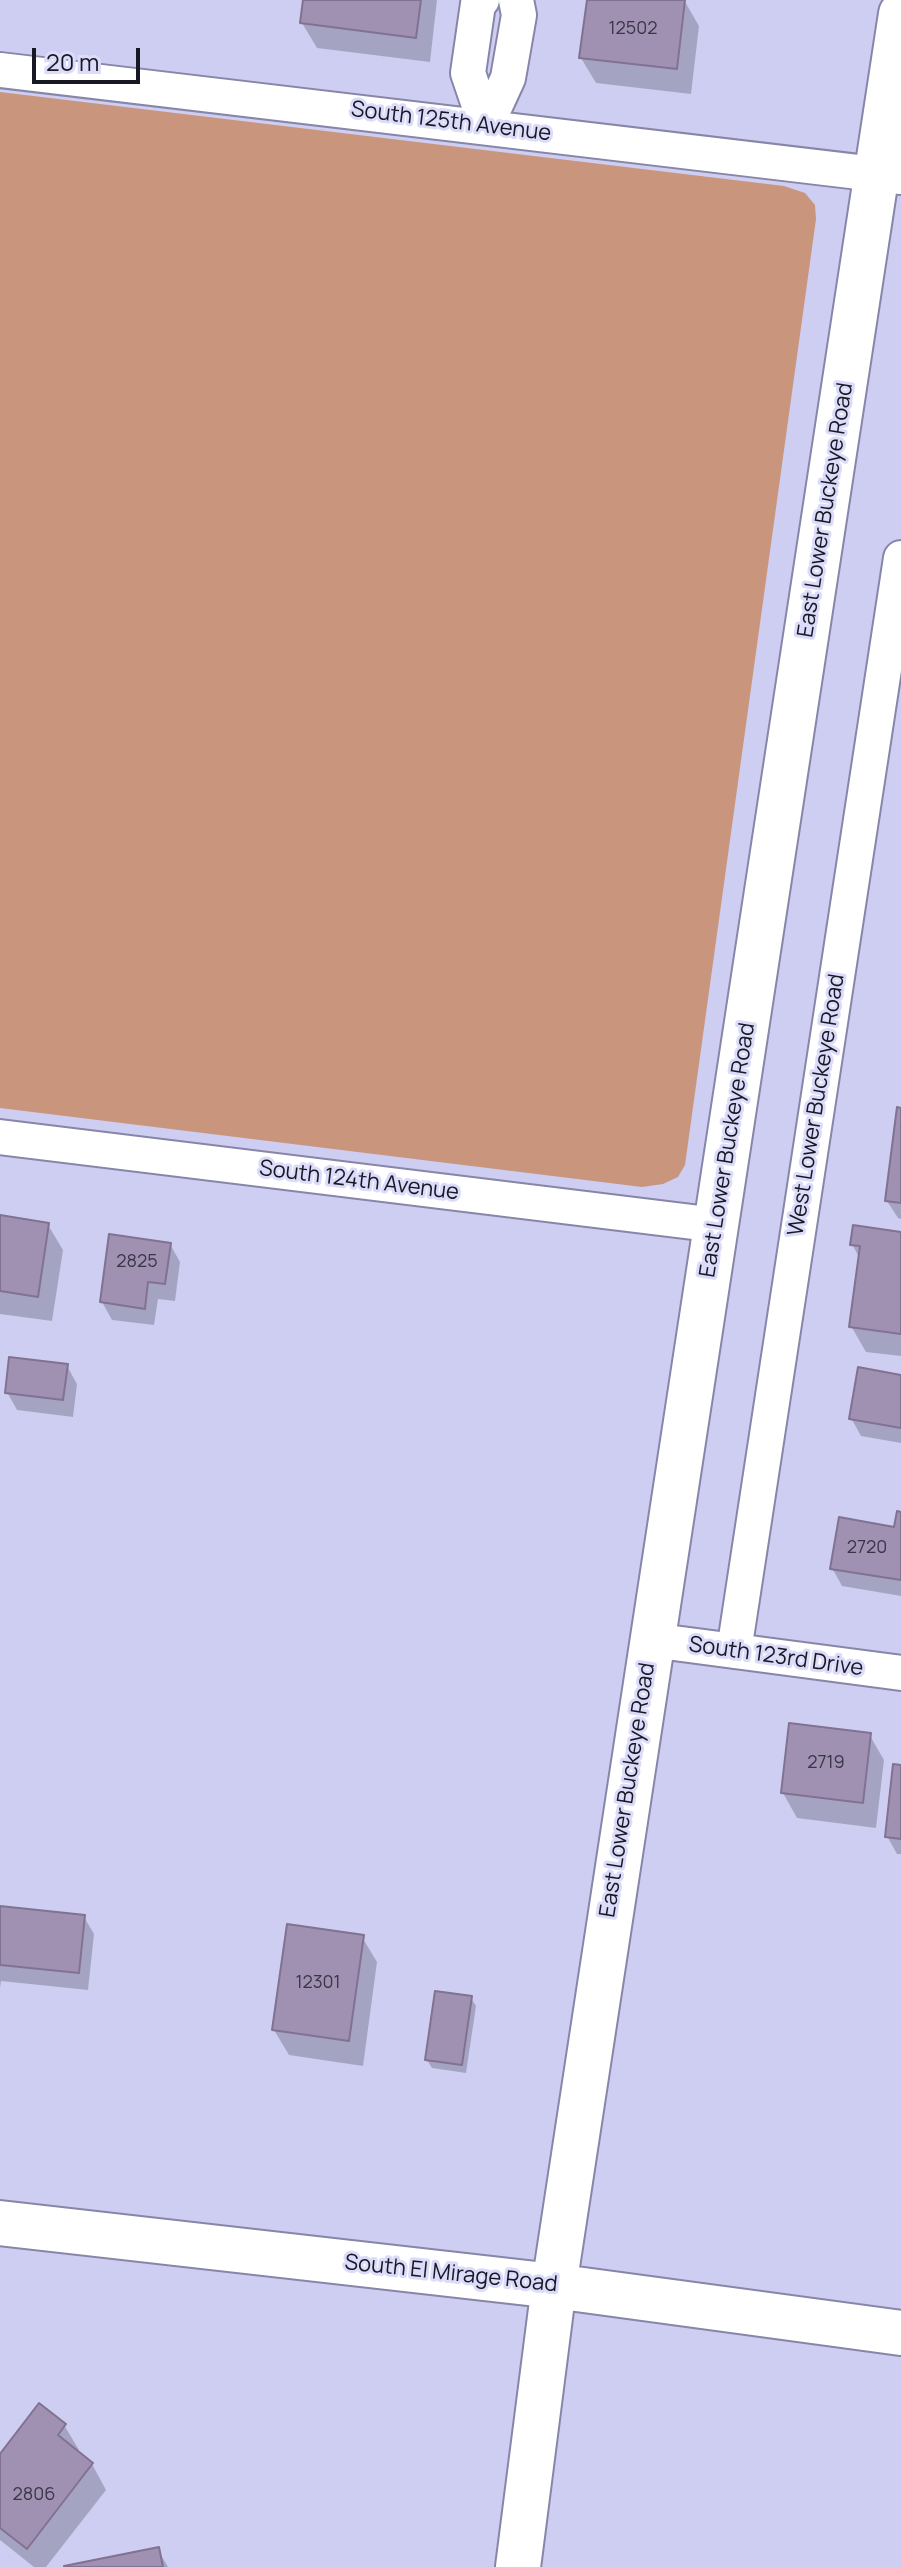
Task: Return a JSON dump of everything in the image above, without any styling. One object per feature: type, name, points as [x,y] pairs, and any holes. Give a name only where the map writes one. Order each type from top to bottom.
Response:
[{"type":"main road","name":"East Lower Buckeye Road","points":[[554,2286],[651,1640],[889,176],[901,14]]},
{"type":"main road","name":"South El Mirage Road","points":[[0,2223],[554,2286],[901,2333]]},
{"type":"main road","points":[[518,2567],[554,2286]]},
{"type":"street","points":[[482,0],[478,4],[468,73],[486,126]]},
{"type":"street","points":[[486,126],[508,78],[519,15],[516,0]]},
{"type":"street","name":"South 125th Avenue","points":[[0,70],[889,176]]},
{"type":"street","name":"West Lower Buckeye Road","points":[[734,1651],[901,558]]},
{"type":"street","name":"South 124th Avenue","points":[[0,1137],[717,1225]]},
{"type":"street","name":"South 123rd Drive","points":[[651,1640],[901,1673]]},
{"type":"shaded area","points":[[0,92],[784,186],[805,193],[815,205],[816,219],[685,1165],[678,1177],[663,1184],[642,1187],[0,1108]]},
{"type":"building","points":[[303,0],[421,0],[416,38],[300,23]]},
{"type":"building","points":[[587,0],[685,0],[677,69],[579,58]]},
{"type":"building","points":[[897,1107],[901,1108],[901,1203],[885,1201]]},
{"type":"building","points":[[0,1215],[49,1223],[38,1297],[0,1291]]},
{"type":"building","points":[[853,1225],[901,1232],[901,1334],[849,1327],[860,1246],[850,1245]]},
{"type":"building","points":[[109,1234],[171,1243],[165,1284],[148,1282],[145,1309],[100,1302]]},
{"type":"building","points":[[9,1357],[68,1364],[63,1400],[5,1393]]},
{"type":"building","points":[[858,1367],[901,1375],[901,1428],[849,1419]]},
{"type":"building","points":[[897,1511],[901,1512],[901,1580],[830,1569],[839,1517],[894,1527]]},
{"type":"building","points":[[789,1723],[871,1733],[863,1803],[781,1793]]},
{"type":"building","points":[[893,1764],[901,1765],[901,1839],[885,1837]]},
{"type":"building","points":[[0,1906],[85,1915],[79,1973],[0,1965]]},
{"type":"building","points":[[287,1924],[364,1935],[349,2041],[272,2030]]},
{"type":"building","points":[[435,1991],[472,1996],[462,2065],[425,2060]]},
{"type":"building","points":[[39,2403],[66,2424],[58,2435],[93,2463],[27,2549],[0,2528],[0,2454]]},
{"type":"building","points":[[159,2547],[163,2567],[64,2566]]}]
